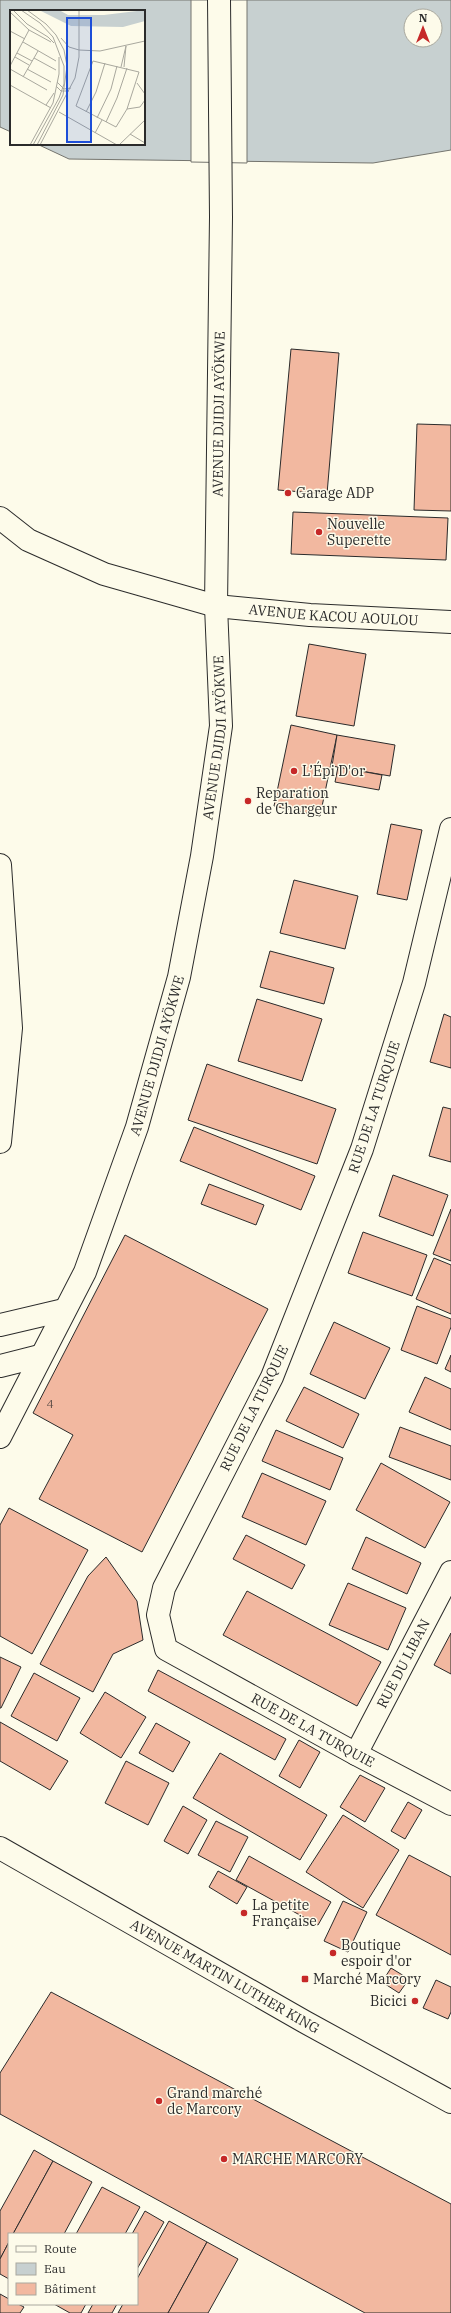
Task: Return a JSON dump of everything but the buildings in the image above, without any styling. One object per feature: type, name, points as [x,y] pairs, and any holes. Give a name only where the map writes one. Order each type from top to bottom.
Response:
[{"type":"main road","name":"AVENUE DJIDJI AYÖKWE","points":[[0,1438],[40,1356],[85,1272],[138,1127],[179,977],[202,856],[221,726],[216,606],[221,216],[219,0]]},
{"type":"main road","name":"AVENUE KACOU AOULOU","points":[[0,518],[28,540],[104,574],[216,606],[310,616],[451,622]]},
{"type":"main road","name":"RUE DE LA TURQUIE","points":[[451,829],[414,983],[362,1148],[272,1377],[164,1588],[158,1615],[166,1649],[356,1754],[451,1804]]},
{"type":"main road","points":[[0,865],[11,1028],[0,1142]]},
{"type":"main road","points":[[0,1325],[64,1310]]},
{"type":"main road","points":[[0,1366],[40,1356]]},
{"type":"main road","name":"RUE DU LIBAN","points":[[356,1754],[451,1572]]},
{"type":"main road","name":"AVENUE MARTIN LUTHER KING","points":[[0,1848],[305,2022],[451,2102]]},
{"type":"water","points":[[0,0],[451,0],[451,150],[373,163],[69,159],[39,145],[145,145],[145,10],[10,10],[10,132],[0,127]]},
{"type":"pier","points":[[191,0],[247,0],[247,163],[191,162]]},
{"type":"place","name":"Garage ADP","points":[[288,493]]},
{"type":"place","name":"Nouvelle Superette","points":[[319,532]]},
{"type":"place","name":"L’Épi D'or","points":[[294,771]]},
{"type":"place","name":"Reparation de Chargeur","points":[[248,801]]},
{"type":"place","name":"La petite Française","points":[[244,1913]]},
{"type":"place","name":"Boutique espoir d'or","points":[[333,1953]]},
{"type":"place","name":"Marché Marcory","points":[[305,1979]]},
{"type":"place","name":"Bicici","points":[[415,2001]]},
{"type":"place","name":"Grand marché de Marcory","points":[[159,2101]]},
{"type":"place","name":"MARCHE MARCORY","points":[[224,2159]]}]
